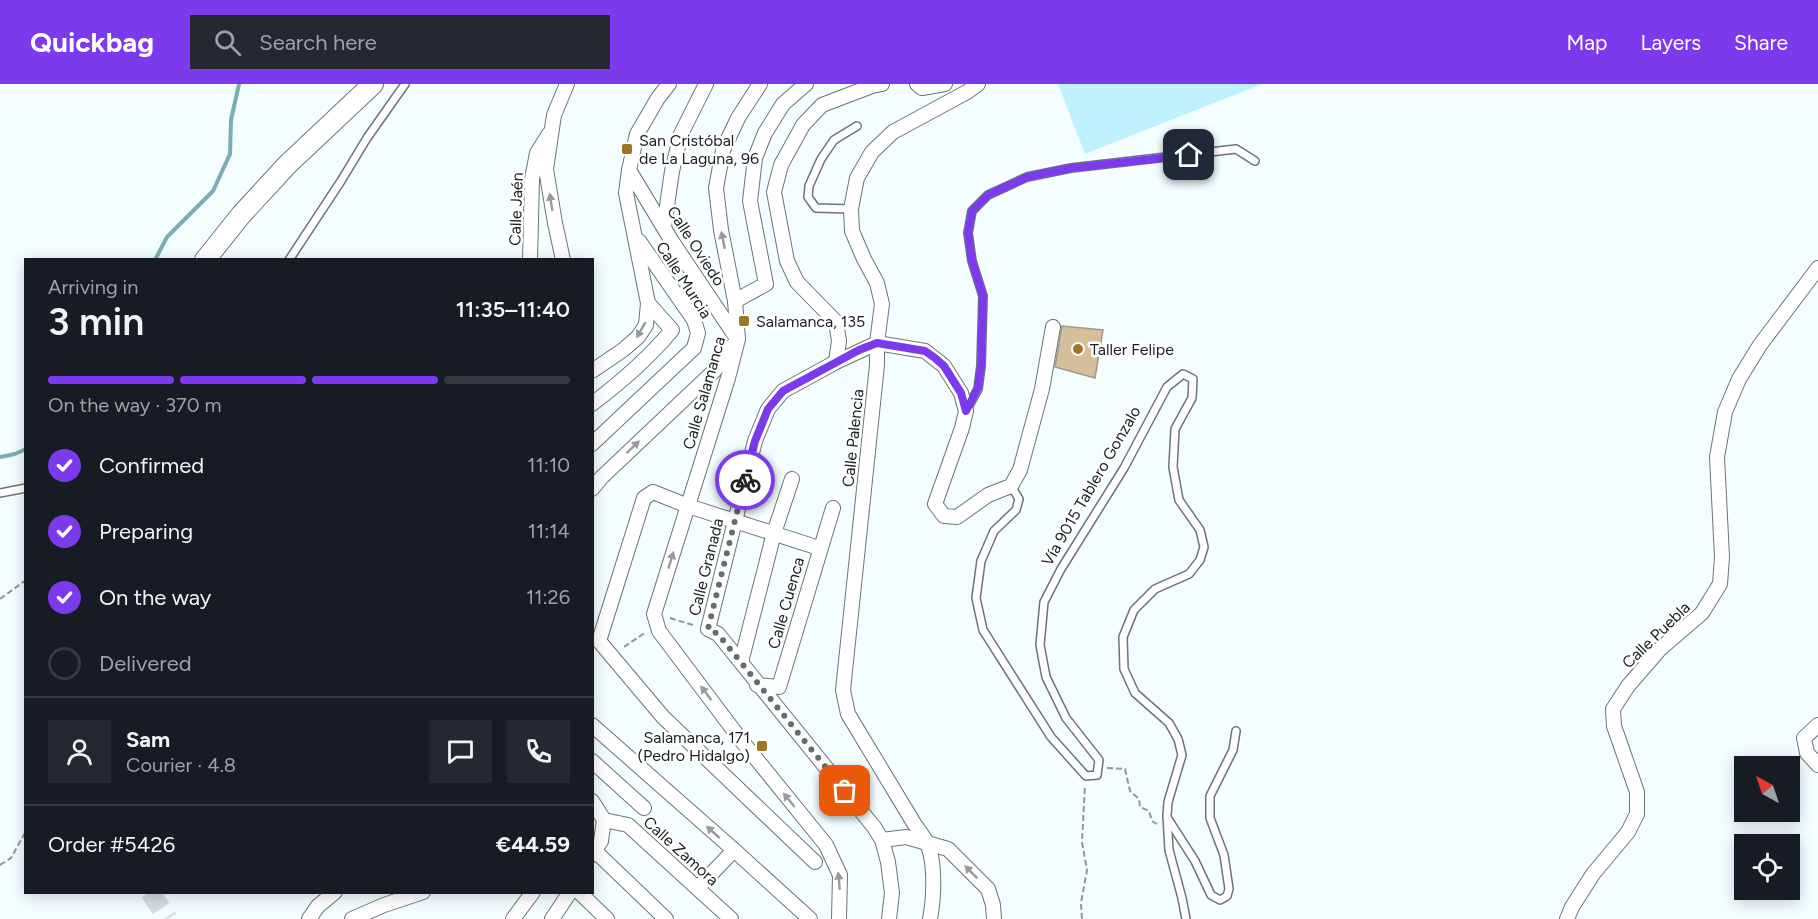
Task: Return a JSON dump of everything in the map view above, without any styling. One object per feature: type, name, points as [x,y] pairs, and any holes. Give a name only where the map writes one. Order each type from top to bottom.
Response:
[{"type":"street","points":[[207,258],[241,215],[287,165],[373,84]]},
{"type":"street","points":[[563,258],[546,169],[554,115],[567,84]]},
{"type":"street","points":[[594,370],[623,350],[638,337],[646,326],[648,303],[626,193],[637,134],[669,84]]},
{"type":"street","points":[[664,227],[672,171],[681,134],[706,84]]},
{"type":"street","name":"Calle Salamanca","points":[[656,619],[688,506],[729,378],[738,339],[735,301],[721,230],[716,188],[723,150],[738,118],[760,84]]},
{"type":"street","points":[[735,301],[766,284],[750,201],[754,158],[765,133],[783,104],[806,84]]},
{"type":"street","points":[[836,362],[839,341],[836,322],[797,282],[787,261],[774,192],[781,165],[803,125],[822,105],[882,84]]},
{"type":"street","points":[[917,84],[922,88],[945,84]]},
{"type":"street","points":[[955,84],[973,88]]},
{"type":"street","name":"Calle Palencia","points":[[927,843],[848,714],[843,690],[882,304],[877,283],[852,231],[851,209],[857,178],[872,152],[893,132],[973,88]]},
{"type":"street","name":"Calle Jaén","points":[[530,258],[531,179],[537,153],[552,129]]},
{"type":"street","name":"Calle Oviedo","points":[[629,170],[738,339]]},
{"type":"street","name":"Calle Murcia","points":[[594,442],[694,348],[698,333],[694,320],[635,236]]},
{"type":"street","name":"Calle Puebla","points":[[1567,919],[1593,874],[1629,832],[1637,814],[1637,792],[1614,726],[1613,710],[1628,686],[1660,649],[1702,613],[1720,584],[1722,557],[1718,457],[1725,412],[1739,379],[1760,345],[1818,268]]},
{"type":"street","points":[[594,402],[658,348],[672,330],[648,303]]},
{"type":"street","points":[[877,343],[925,351],[944,366],[961,393],[966,411],[935,504],[944,516],[957,517],[988,495],[1011,486],[1020,470],[1042,389],[1053,327]]},
{"type":"street","points":[[594,487],[714,371],[738,339]]},
{"type":"street","name":"Calle Granada","points":[[877,343],[783,391],[768,409],[755,441],[708,629],[718,634],[874,827],[882,840],[892,893],[889,919]]},
{"type":"street","points":[[741,662],[774,533],[792,479]]},
{"type":"street","points":[[815,862],[663,717],[599,641],[644,498],[653,492],[688,506],[819,548]]},
{"type":"street","name":"Calle Cuenca","points":[[758,685],[779,687],[819,548],[833,508]]},
{"type":"street","points":[[656,619],[660,631],[741,740],[826,845],[840,875],[839,919]]},
{"type":"street","points":[[1818,725],[1804,738],[1807,753],[1818,765]]},
{"type":"street","points":[[594,727],[810,919]]},
{"type":"street","points":[[594,763],[644,808]]},
{"type":"street","points":[[594,804],[604,820],[601,841],[594,853],[666,919]]},
{"type":"street","name":"Calle Zamora","points":[[604,820],[628,825],[730,919]]},
{"type":"street","points":[[882,840],[906,837],[948,849],[988,889],[993,904],[994,919]]},
{"type":"street","points":[[927,843],[933,882],[930,919]]},
{"type":"street","points":[[698,888],[734,850]]},
{"type":"street","points":[[309,919],[318,906],[333,894]]},
{"type":"street","points":[[352,919],[417,894]]},
{"type":"street","points":[[513,919],[532,894]]},
{"type":"street","points":[[552,919],[569,894]]},
{"type":"street","points":[[581,894],[607,919]]},
{"type":"lane","points":[[291,258],[367,138],[405,84]]},
{"type":"lane","points":[[851,209],[816,208],[808,197],[809,186],[820,159],[834,140],[857,126]]},
{"type":"lane","points":[[966,411],[978,388],[981,366],[983,296],[972,261],[968,233],[972,211],[988,195],[1027,177],[1071,168],[1236,149],[1255,161]]},
{"type":"lane","name":"Vía 9015 Tablero Gonzalo","points":[[1098,767],[1099,760],[1066,718],[1046,677],[1040,645],[1044,602],[1061,569],[1124,468],[1167,387],[1183,374],[1193,380],[1192,398],[1175,429],[1173,467],[1179,500],[1200,530],[1204,547],[1200,560],[1189,574],[1155,589],[1134,610],[1123,638],[1125,669],[1135,693],[1169,723],[1178,739],[1182,755],[1168,802],[1167,830],[1169,850],[1186,919]]},
{"type":"lane","points":[[1011,486],[1019,499],[1016,510],[994,531],[981,561],[976,598],[983,630],[1051,737],[1086,776],[1097,776],[1098,767]]},
{"type":"lane","points":[[0,493],[24,488]]},
{"type":"lane","points":[[1167,816],[1195,861],[1211,895],[1220,900],[1227,896],[1229,889],[1224,855],[1210,818],[1210,796],[1233,750],[1236,731]]},
{"type":"path","points":[[0,599],[24,581]]},
{"type":"path","points":[[611,656],[656,619],[708,629]]},
{"type":"path","points":[[1098,767],[1125,769],[1130,791],[1139,799],[1140,807],[1149,811],[1152,821],[1167,830]]},
{"type":"path","points":[[1082,919],[1081,903],[1087,870],[1083,842],[1086,776]]},
{"type":"path","points":[[0,865],[11,858],[24,835]]},
{"type":"shaded area","points":[[1058,84],[1262,84],[1085,154]]},
{"type":"building","name":"Taller Felipe","points":[[1062,326],[1103,330],[1095,378],[1055,367]]},
{"type":"waterway","points":[[156,258],[167,237],[213,191],[230,154],[231,120],[239,84]]},
{"type":"waterway","points":[[0,457],[24,450]]},
{"type":"tunnel","points":[[151,894],[168,919]]},
{"type":"way so far","points":[[745,480],[708,629],[718,634],[845,791]]},
{"type":"place","name":"San Cristóbal de La Laguna, 96","points":[[627,149]]},
{"type":"place","name":"Salamanca, 135","points":[[744,321]]},
{"type":"place","name":"Taller Felipe","points":[[1078,349]]},
{"type":"place","name":"Salamanca, 171 (Pedro Hidalgo)","points":[[762,746]]},
{"type":"route","points":[[745,480],[755,441],[768,409],[783,391],[859,350],[877,343],[925,351],[935,358],[944,366],[961,393],[966,411],[978,388],[981,366],[983,296],[972,261],[968,233],[972,211],[988,195],[1027,177],[1049,172],[1189,155]]}]
